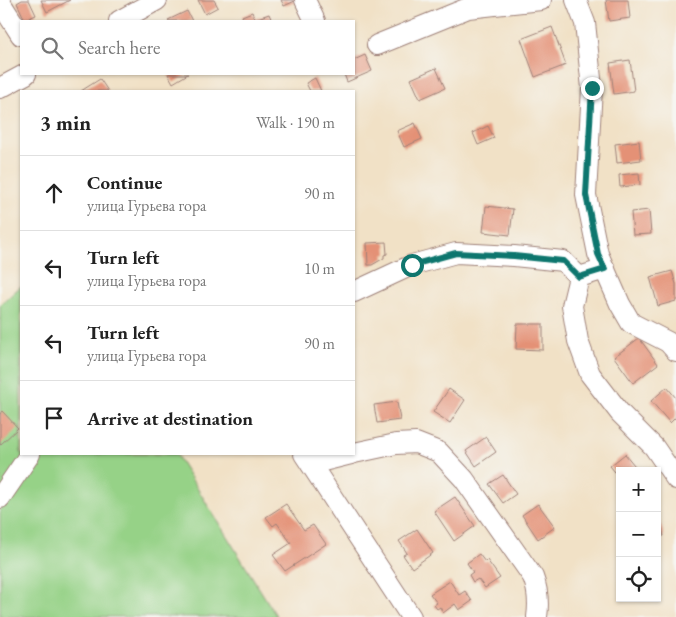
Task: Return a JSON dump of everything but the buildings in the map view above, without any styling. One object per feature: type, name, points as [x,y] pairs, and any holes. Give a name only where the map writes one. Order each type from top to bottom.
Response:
[{"type":"street","points":[[121,20],[157,0]]},
{"type":"street","points":[[305,0],[315,20]]},
{"type":"street","points":[[377,45],[468,8],[540,0]]},
{"type":"street","points":[[576,0],[585,23],[592,88],[586,195],[598,254],[620,304],[631,323],[668,342],[676,351]]},
{"type":"street","points":[[0,2],[20,33]]},
{"type":"street","points":[[0,88],[24,75]]},
{"type":"street","points":[[355,292],[412,265],[456,253],[563,261],[579,277]]},
{"type":"street","points":[[579,277],[605,269]]},
{"type":"street","points":[[579,277],[572,306],[578,341],[590,374],[620,413],[654,447],[676,479]]},
{"type":"street","points":[[355,453],[396,444],[416,443],[439,452],[464,479],[533,576],[537,588],[539,606],[537,617]]},
{"type":"street","points":[[0,498],[29,455]]},
{"type":"street","points":[[343,455],[307,459],[411,617]]},
{"type":"green space","points":[[20,287],[20,455],[177,455],[277,617],[0,617],[0,305]]},
{"type":"route","points":[[412,265],[456,253],[563,261],[579,277],[605,269],[598,254],[586,195],[592,88]]}]
